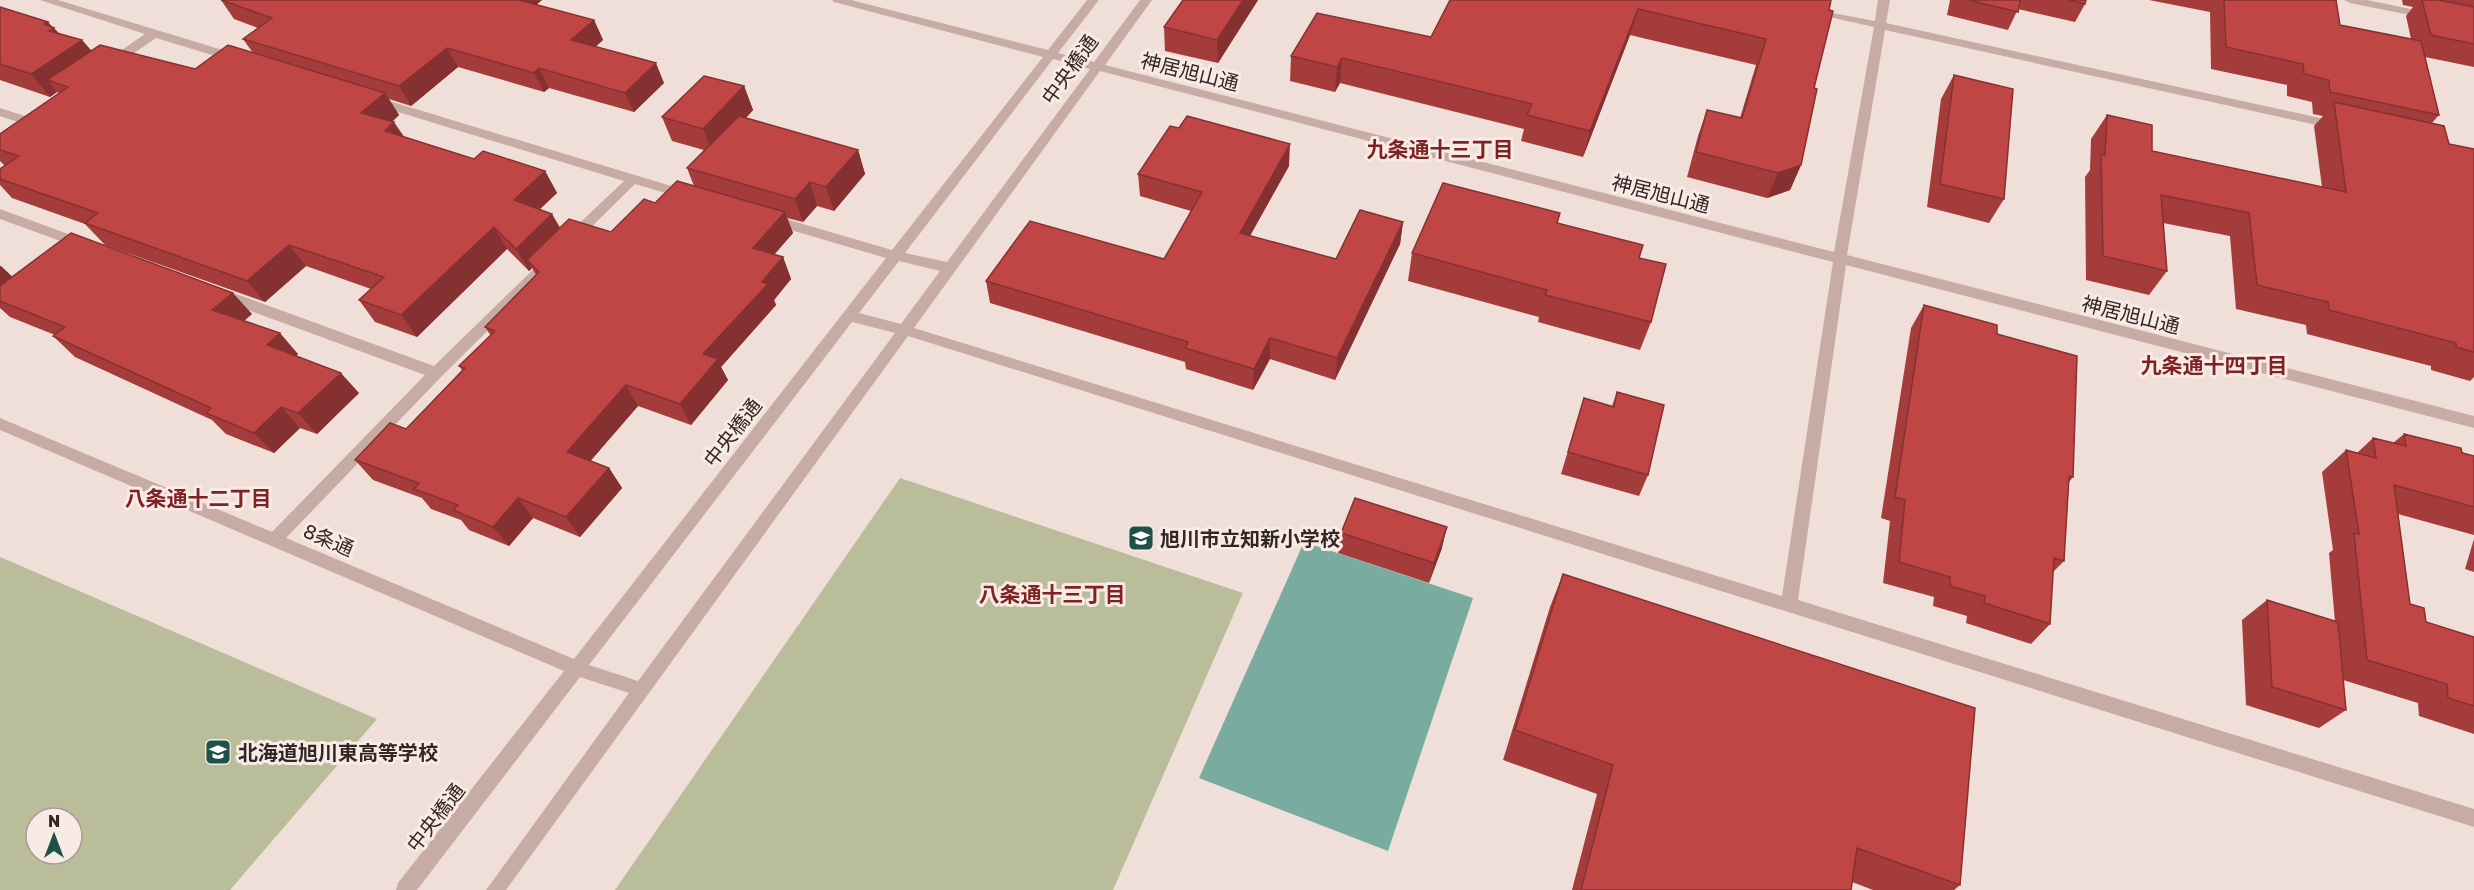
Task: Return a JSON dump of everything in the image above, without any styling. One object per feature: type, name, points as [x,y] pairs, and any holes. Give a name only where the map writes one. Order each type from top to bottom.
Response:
[{"type":"street","points":[[46,0],[245,61]]},
{"type":"street","name":"神居旭山通","points":[[838,0],[2474,422]]},
{"type":"street","name":"中央橋通","points":[[405,890],[1093,0]]},
{"type":"street","name":"中央橋通","points":[[495,890],[1146,0]]},
{"type":"street","points":[[1789,604],[1840,259],[1884,0]]},
{"type":"street","points":[[2350,0],[2439,18]]},
{"type":"street","points":[[1799,8],[2357,129]]},
{"type":"street","points":[[96,74],[154,33]]},
{"type":"street","points":[[359,96],[701,200]]},
{"type":"street","points":[[0,112],[28,121]]},
{"type":"street","points":[[275,539],[436,373],[632,180]]},
{"type":"street","points":[[0,214],[101,251]]},
{"type":"street","points":[[758,216],[896,256],[950,268]]},
{"type":"street","points":[[212,292],[436,373]]},
{"type":"street","points":[[848,316],[905,330],[2474,818]]},
{"type":"street","name":"8条通","points":[[0,424],[577,668],[643,690]]},
{"type":"green space","points":[[900,478],[1243,593],[1113,890],[615,890]]},
{"type":"green space","points":[[0,557],[377,719],[230,890],[0,890]]},
{"type":"water","points":[[1304,542],[1473,598],[1388,851],[1199,778]]},
{"type":"building","points":[[221,0],[519,0],[594,20],[571,40],[656,63],[625,93],[539,68],[534,73],[447,48],[399,86],[243,39],[272,18]]},
{"type":"building","points":[[1183,0],[1243,0],[1217,40],[1164,27]]},
{"type":"building","points":[[1450,0],[1831,0],[1829,10],[1833,11],[1814,88],[1817,89],[1801,165],[1778,173],[1696,152],[1707,110],[1742,118],[1766,39],[1638,9],[1590,131],[1527,115],[1532,104],[1342,58],[1337,67],[1291,56],[1317,13],[1431,37]]},
{"type":"building","points":[[1968,0],[2020,0],[2018,12]]},
{"type":"building","points":[[2069,0],[2086,0],[2085,4]]},
{"type":"building","points":[[2224,0],[2336,0],[2340,25],[2421,41],[2439,115],[2330,92],[2329,80],[2304,74],[2303,64],[2226,47]]},
{"type":"building","points":[[2422,0],[2438,0],[2474,7],[2474,44],[2431,35]]},
{"type":"building","points":[[0,7],[48,22],[44,24],[54,28],[49,31],[82,40],[31,74],[0,64]]},
{"type":"building","points":[[100,45],[195,69],[228,45],[385,93],[361,113],[394,122],[385,131],[474,159],[483,151],[545,171],[514,200],[552,214],[516,249],[494,227],[401,315],[359,300],[384,277],[289,245],[247,281],[85,223],[98,213],[0,179],[0,169],[19,156],[0,150],[0,134],[68,87],[47,80]]},
{"type":"building","points":[[1954,75],[2013,89],[2004,199],[1940,184]]},
{"type":"building","points":[[704,76],[744,86],[703,129],[662,117]]},
{"type":"building","points":[[2334,102],[2444,126],[2449,144],[2474,149],[2474,352],[2456,347],[2456,343],[2329,310],[2328,302],[2257,285],[2249,213],[2161,195],[2167,271],[2103,256],[2101,154],[2105,155],[2107,115],[2152,125],[2152,151],[2346,192]]},
{"type":"building","points":[[739,116],[858,150],[826,187],[810,182],[795,199],[687,168]]},
{"type":"building","points":[[1187,116],[1290,144],[1240,233],[1336,259],[1360,210],[1403,222],[1337,358],[1270,338],[1254,369],[1185,348],[1188,342],[986,281],[1030,221],[1164,259],[1202,192],[1138,174],[1170,126],[1179,128]]},
{"type":"building","points":[[677,181],[785,212],[753,248],[783,257],[762,282],[768,284],[703,354],[718,359],[680,404],[626,385],[567,452],[609,468],[566,517],[518,498],[493,527],[453,510],[458,505],[414,489],[419,483],[355,460],[390,423],[406,429],[465,368],[459,366],[495,331],[485,327],[539,272],[527,260],[569,219],[611,232],[644,199],[655,203]]},
{"type":"building","points":[[1443,183],[1560,213],[1557,223],[1643,245],[1639,258],[1666,264],[1651,322],[1545,295],[1547,290],[1412,253]]},
{"type":"building","points":[[71,233],[233,293],[212,310],[280,333],[267,345],[341,373],[298,413],[281,407],[254,433],[206,413],[211,408],[53,336],[65,327],[0,301],[0,286]]},
{"type":"building","points":[[1924,305],[1997,325],[1997,334],[2077,356],[2073,477],[2069,476],[2064,561],[2054,558],[2050,624],[1984,603],[1985,596],[1950,586],[1950,577],[1899,562],[1905,500],[1895,497]]},
{"type":"building","points":[[1617,392],[1664,405],[1648,475],[1568,452],[1584,398],[1614,407]]},
{"type":"building","points":[[2404,434],[2461,448],[2462,453],[2474,456],[2474,507],[2394,485],[2410,604],[2424,608],[2426,622],[2474,637],[2474,706],[2448,698],[2447,684],[2367,660],[2354,533],[2359,534],[2346,450],[2376,458],[2373,438],[2406,446]]},
{"type":"building","points":[[1355,498],[1447,527],[1434,563],[1341,533]]},
{"type":"building","points":[[1563,574],[1975,708],[1960,885],[1857,848],[1851,890],[1581,890],[1613,765],[1515,730]]},
{"type":"building","points":[[2267,600],[2338,622],[2346,710],[2272,687]]},
{"type":"place","name":"旭川市立知新小学校","points":[[1141,538]]},
{"type":"place","name":"北海道旭川東高等学校","points":[[218,752]]},
{"type":"district","name":"九条通十三丁目","points":[[1440,149]]},
{"type":"district","name":"九条通十四丁目","points":[[2214,365]]},
{"type":"district","name":"八条通十二丁目","points":[[198,498]]},
{"type":"district","name":"八条通十三丁目","points":[[1052,594]]}]
